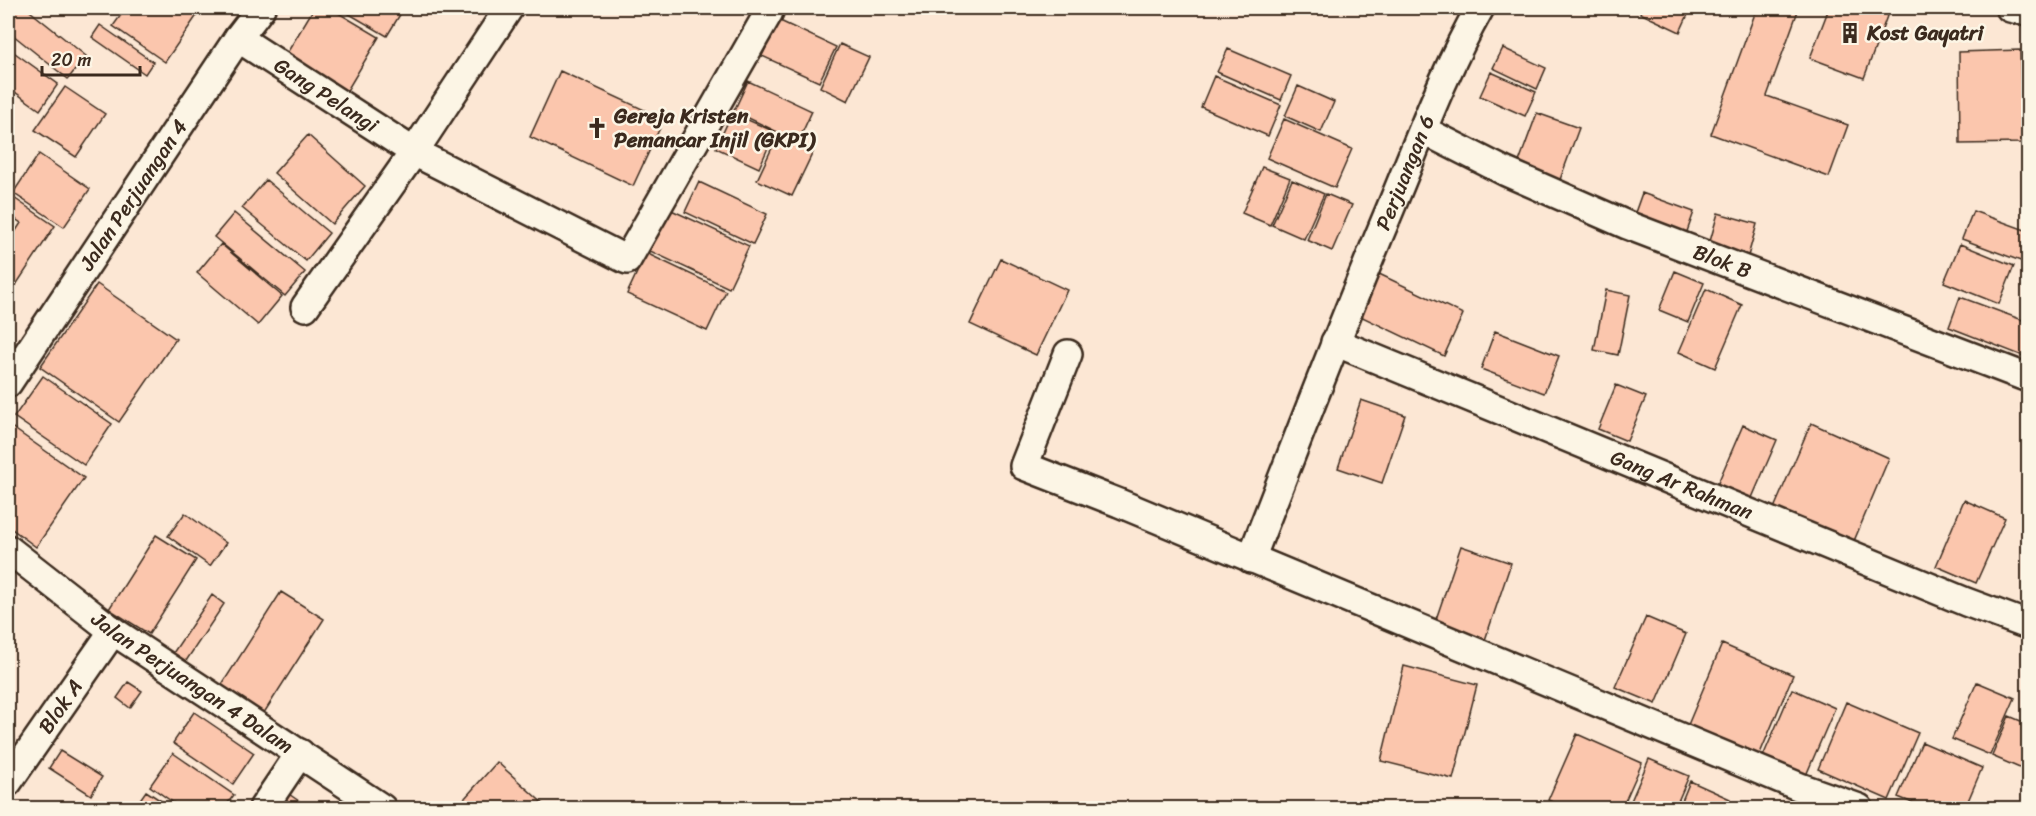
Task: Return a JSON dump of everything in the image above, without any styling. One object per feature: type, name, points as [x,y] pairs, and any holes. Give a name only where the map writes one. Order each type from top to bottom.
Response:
[{"type":"street","name":"Jalan Perjuangan 4","points":[[8,383],[238,38],[261,8]]},
{"type":"street","points":[[305,307],[414,152],[509,8]]},
{"type":"street","name":"Perjuangan 6","points":[[1251,559],[1335,342],[1423,130],[1455,57],[1480,8]]},
{"type":"street","points":[[2010,8],[2028,12]]},
{"type":"street","name":"Gang Pelangi","points":[[238,38],[414,152],[627,260],[769,12]]},
{"type":"street","name":"Blok B","points":[[1423,130],[1506,172],[1627,225],[2028,378]]},
{"type":"street","name":"Gang Ar Rahman","points":[[1335,342],[1965,602],[2028,625]]},
{"type":"street","points":[[1068,354],[1024,466],[1119,503],[1800,787],[1859,808]]},
{"type":"street","name":"Jalan Perjuangan 4 Dalam","points":[[8,549],[113,631],[382,808]]},
{"type":"street","name":"Blok A","points":[[8,782],[113,631]]},
{"type":"street","points":[[263,808],[300,753]]},
{"type":"building","points":[[9,8],[26,8],[86,56],[68,79],[8,31]]},
{"type":"building","points":[[126,8],[202,8],[165,62],[113,26]]},
{"type":"building","points":[[314,8],[330,8],[379,37],[342,99],[281,63]]},
{"type":"building","points":[[339,8],[404,8],[387,36]]},
{"type":"building","points":[[1642,8],[1691,8],[1680,32],[1640,13]]},
{"type":"building","points":[[1757,8],[1799,8],[1767,96],[1848,125],[1829,177],[1711,134]]},
{"type":"building","name":"Kost Gayatri","points":[[1829,8],[1890,8],[1864,78],[1810,58]]},
{"type":"building","points":[[778,20],[836,47],[819,82],[762,56]]},
{"type":"building","points":[[100,25],[153,62],[145,74],[92,37]]},
{"type":"building","points":[[840,44],[869,57],[848,101],[820,87]]},
{"type":"building","points":[[8,48],[58,84],[40,110],[8,87]]},
{"type":"building","points":[[1503,48],[1546,68],[1537,89],[1493,68]]},
{"type":"building","points":[[1228,49],[1291,76],[1281,100],[1217,72]]},
{"type":"building","points":[[2020,50],[2022,143],[1960,144],[1959,52]]},
{"type":"building","name":"Gereja Kristen Pemancar Injil (GKPI)","points":[[560,71],[664,119],[633,186],[530,137]]},
{"type":"building","points":[[1491,72],[1536,92],[1525,116],[1480,96]]},
{"type":"building","points":[[1214,76],[1281,105],[1268,136],[1201,107]]},
{"type":"building","points":[[748,81],[812,111],[798,142],[734,111]]},
{"type":"building","points":[[1298,86],[1334,102],[1321,132],[1285,116]]},
{"type":"building","points":[[65,87],[105,114],[76,157],[35,130]]},
{"type":"building","points":[[732,113],[775,132],[759,168],[716,148]]},
{"type":"building","points":[[1537,113],[1579,128],[1558,185],[1516,170]]},
{"type":"building","points":[[1284,119],[1352,149],[1335,188],[1267,158]]},
{"type":"building","points":[[308,135],[365,186],[332,224],[274,173]]},
{"type":"building","points":[[778,135],[813,152],[792,196],[757,180]]},
{"type":"building","points":[[39,154],[90,189],[64,227],[13,193]]},
{"type":"building","points":[[1262,167],[1290,178],[1270,225],[1242,213]]},
{"type":"building","points":[[266,180],[329,233],[306,261],[242,208]]},
{"type":"building","points":[[1292,180],[1324,194],[1304,239],[1272,225]]},
{"type":"building","points":[[699,182],[767,214],[753,244],[685,212]]},
{"type":"building","points":[[1642,193],[1694,212],[1684,240],[1632,221]]},
{"type":"building","points":[[8,194],[55,226],[16,285],[8,279],[8,243],[21,223],[8,214]]},
{"type":"building","points":[[1326,194],[1352,205],[1332,251],[1307,240]]},
{"type":"building","points":[[667,208],[749,246],[729,288],[648,250]]},
{"type":"building","points":[[1973,211],[2028,231],[2026,263],[1962,239]]},
{"type":"building","points":[[234,213],[305,272],[285,296],[214,237]]},
{"type":"building","points":[[1718,213],[1757,224],[1748,256],[1709,245]]},
{"type":"building","points":[[221,244],[282,296],[258,325],[197,273]]},
{"type":"building","points":[[1960,244],[2014,266],[1999,304],[1944,282]]},
{"type":"building","points":[[646,253],[726,291],[707,331],[627,294]]},
{"type":"building","points":[[1001,259],[1067,290],[1036,355],[970,324]]},
{"type":"building","points":[[1675,271],[1704,283],[1688,322],[1659,310]]},
{"type":"building","points":[[1375,272],[1463,314],[1444,356],[1356,314]]},
{"type":"building","points":[[97,284],[176,339],[119,422],[40,367]]},
{"type":"building","points":[[1706,289],[1742,305],[1715,368],[1679,352]]},
{"type":"building","points":[[1606,290],[1630,295],[1618,355],[1594,350]]},
{"type":"building","points":[[1960,297],[2028,322],[2028,358],[1949,327]]},
{"type":"building","points":[[1495,331],[1559,356],[1544,393],[1481,369]]},
{"type":"building","points":[[43,376],[112,424],[84,465],[14,417]]},
{"type":"building","points":[[1616,385],[1646,397],[1627,441],[1598,429]]},
{"type":"building","points":[[1361,400],[1405,415],[1382,483],[1338,468]]},
{"type":"building","points":[[1811,423],[1889,458],[1851,548],[1772,513]]},
{"type":"building","points":[[1743,425],[1777,440],[1748,507],[1714,492]]},
{"type":"building","points":[[10,426],[84,478],[36,547],[8,526],[8,429]]},
{"type":"building","points":[[1964,500],[2005,518],[1976,583],[1936,566]]},
{"type":"building","points":[[185,513],[226,543],[210,566],[168,536]]},
{"type":"building","points":[[156,535],[196,560],[149,634],[109,609]]},
{"type":"building","points":[[1461,546],[1511,563],[1483,646],[1433,628]]},
{"type":"building","points":[[281,592],[324,619],[262,716],[219,689]]},
{"type":"building","points":[[212,595],[224,604],[184,664],[171,656]]},
{"type":"building","points":[[1646,617],[1686,634],[1656,704],[1615,687]]},
{"type":"building","points":[[1722,644],[1793,675],[1756,763],[1685,732]]},
{"type":"building","points":[[1404,666],[1477,685],[1453,779],[1381,761]]},
{"type":"building","points":[[128,682],[142,691],[130,708],[117,698]]},
{"type":"building","points":[[1977,682],[2015,698],[1990,755],[1952,739]]},
{"type":"building","points":[[1792,689],[1835,708],[1804,780],[1761,761]]},
{"type":"building","points":[[1846,702],[1918,733],[1889,800],[1818,769]]},
{"type":"building","points":[[194,712],[254,753],[233,784],[173,743]]},
{"type":"building","points":[[2009,716],[2028,724],[2028,755],[2022,769],[1992,756]]},
{"type":"building","points":[[1577,734],[1642,763],[1622,808],[1567,808],[1548,800]]},
{"type":"building","points":[[1922,742],[1982,768],[1965,808],[1925,808],[1898,797]]},
{"type":"building","points":[[60,751],[102,777],[91,795],[49,768]]},
{"type":"building","points":[[173,753],[234,795],[224,808],[181,808],[150,786]]},
{"type":"building","points":[[1649,759],[1689,776],[1675,808],[1628,808]]},
{"type":"building","points":[[497,762],[548,808],[456,808]]},
{"type":"building","points":[[1690,781],[1730,799],[1726,808],[1679,808]]},
{"type":"building","points":[[283,790],[309,808],[271,808]]},
{"type":"building","points":[[146,791],[172,808],[134,808]]},
{"type":"place","name":"Kost Gayatri","points":[[1850,33]]},
{"type":"place","name":"Gereja Kristen Pemancar Injil (GKPI)","points":[[597,128]]}]
